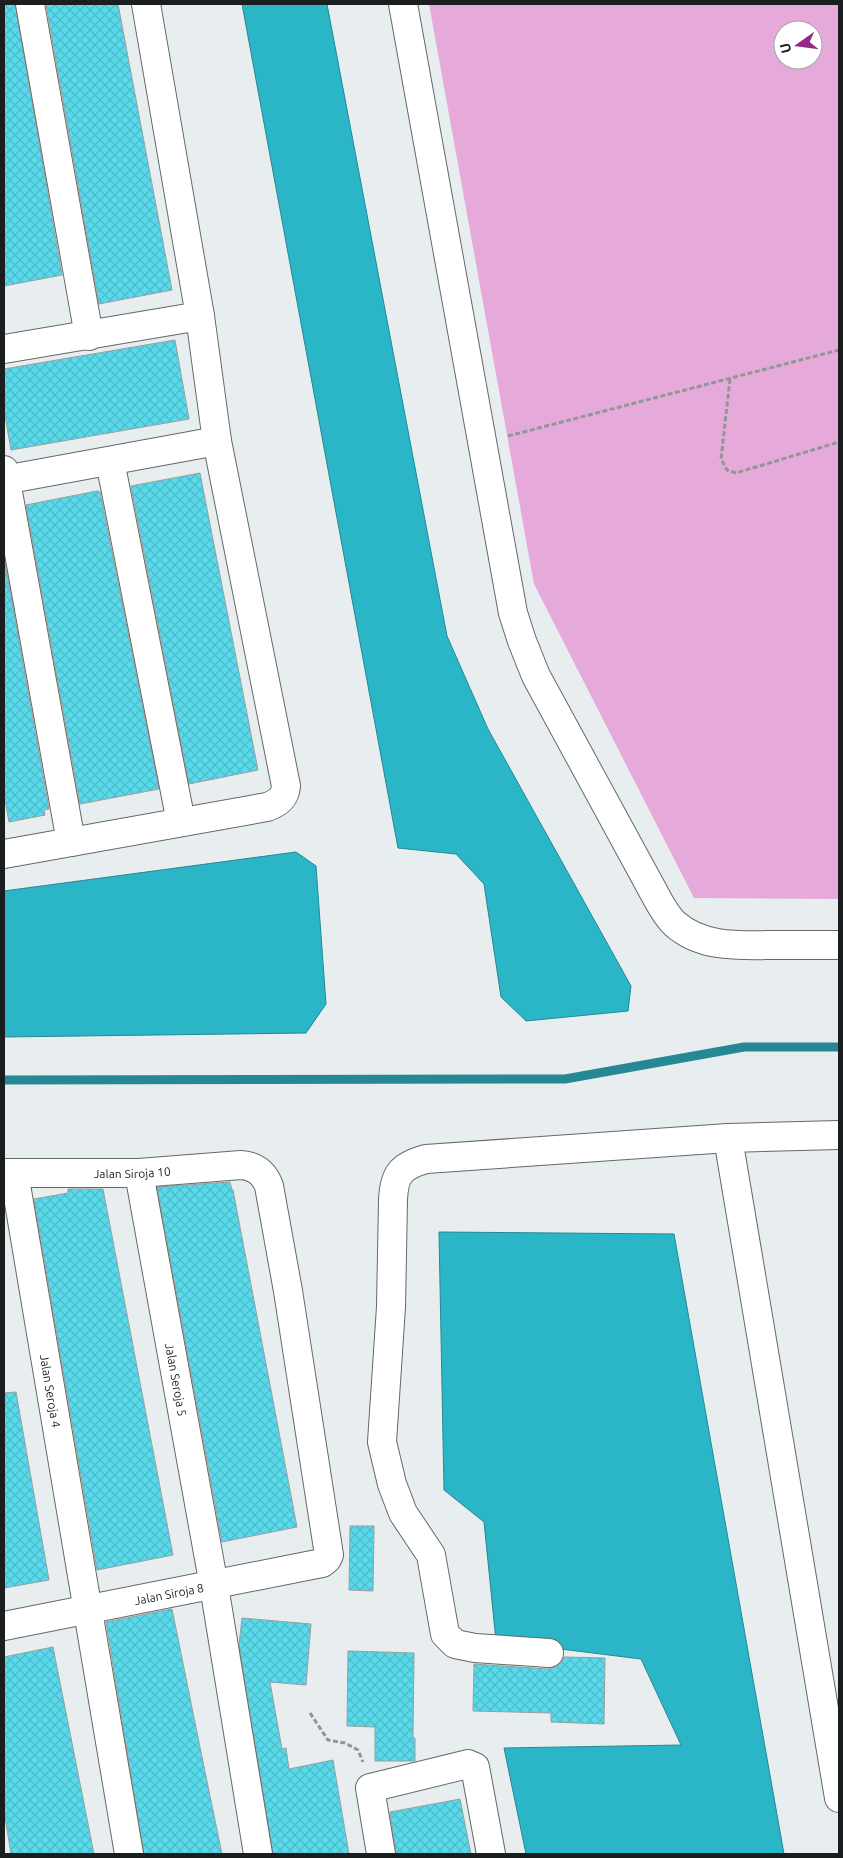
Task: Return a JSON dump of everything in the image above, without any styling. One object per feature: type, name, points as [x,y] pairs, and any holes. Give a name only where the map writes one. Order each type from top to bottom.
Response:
[{"type":"street","points":[[30,4],[88,336]]},
{"type":"street","points":[[4,854],[267,807],[281,800],[285,792],[286,786],[217,441],[200,316],[146,4]]},
{"type":"street","points":[[403,4],[513,613],[522,641],[541,684],[666,913],[675,924],[702,939],[719,944],[839,945]]},
{"type":"street","points":[[4,349],[200,316]]},
{"type":"street","points":[[71,842],[4,476],[217,441]]},
{"type":"street","points":[[110,460],[181,822]]},
{"type":"street","points":[[549,1653],[474,1648],[454,1644],[445,1634],[431,1555],[403,1514],[392,1484],[382,1442],[391,1308],[394,1185],[398,1174],[405,1167],[426,1159],[728,1138],[839,1135]]},
{"type":"street","points":[[728,1138],[839,1798]]},
{"type":"street","name":"Jalan Siroja 10","points":[[9,1173],[139,1173],[241,1165],[259,1170],[266,1178],[271,1195],[288,1290],[329,1555]]},
{"type":"street","name":"Jalan Seroja 4","points":[[9,1173],[129,1854]]},
{"type":"street","name":"Jalan Seroja 5","points":[[139,1173],[214,1586],[258,1854]]},
{"type":"street","name":"Jalan Siroja 8","points":[[4,1626],[322,1564],[329,1555]]},
{"type":"street","points":[[381,1854],[370,1788],[468,1764],[475,1767],[491,1854]]},
{"type":"path","points":[[482,442],[839,350]]},
{"type":"path","points":[[730,378],[721,459],[727,470],[736,473],[839,442]]},
{"type":"path","points":[[310,1713],[328,1740],[345,1743],[358,1750],[370,1788]]},
{"type":"shaded area","points":[[429,4],[839,4],[839,899],[694,898],[534,584]]},
{"type":"water","points":[[242,4],[327,4],[447,636],[488,729],[631,986],[628,1011],[526,1021],[501,997],[484,884],[456,854],[398,848]]},
{"type":"water","points":[[296,852],[316,866],[326,1004],[306,1033],[4,1037],[4,891]]},
{"type":"water","points":[[439,1232],[674,1234],[784,1854],[526,1854],[504,1748],[681,1745],[641,1659],[496,1641],[484,1522],[444,1490]]},
{"type":"building","points":[[4,4],[15,4],[62,275],[4,286]]},
{"type":"building","points":[[46,4],[118,4],[172,290],[99,304]]},
{"type":"building","points":[[175,340],[189,419],[11,450],[4,410],[4,369]]},
{"type":"building","points":[[200,473],[258,770],[189,784],[131,486]]},
{"type":"building","points":[[97,491],[100,492],[159,789],[80,804],[26,505]]},
{"type":"building","points":[[4,557],[49,809],[44,810],[45,815],[9,822],[4,795]]},
{"type":"building","points":[[230,1182],[297,1527],[222,1542],[157,1187]]},
{"type":"building","points":[[68,1189],[103,1189],[173,1555],[97,1570],[34,1199],[68,1193]]},
{"type":"building","points":[[16,1392],[49,1580],[4,1588],[4,1393]]},
{"type":"building","points":[[350,1526],[374,1526],[373,1591],[349,1590]]},
{"type":"building","points":[[172,1609],[222,1854],[144,1854],[106,1622]]},
{"type":"building","points":[[242,1618],[311,1624],[306,1685],[270,1682],[282,1749],[286,1748],[289,1769],[333,1760],[349,1854],[273,1854],[239,1645]]},
{"type":"building","points":[[53,1647],[94,1854],[11,1854],[4,1811],[4,1657]]},
{"type":"building","points":[[348,1651],[414,1653],[413,1738],[415,1738],[415,1761],[375,1761],[375,1727],[347,1726]]},
{"type":"building","points":[[564,1657],[605,1658],[604,1724],[551,1722],[551,1713],[473,1711],[474,1664],[548,1669],[556,1667],[562,1662]]},
{"type":"building","points":[[460,1799],[471,1854],[396,1854],[390,1812]]},
{"type":"waterway","points":[[4,1080],[565,1079],[744,1047],[839,1047]]}]
